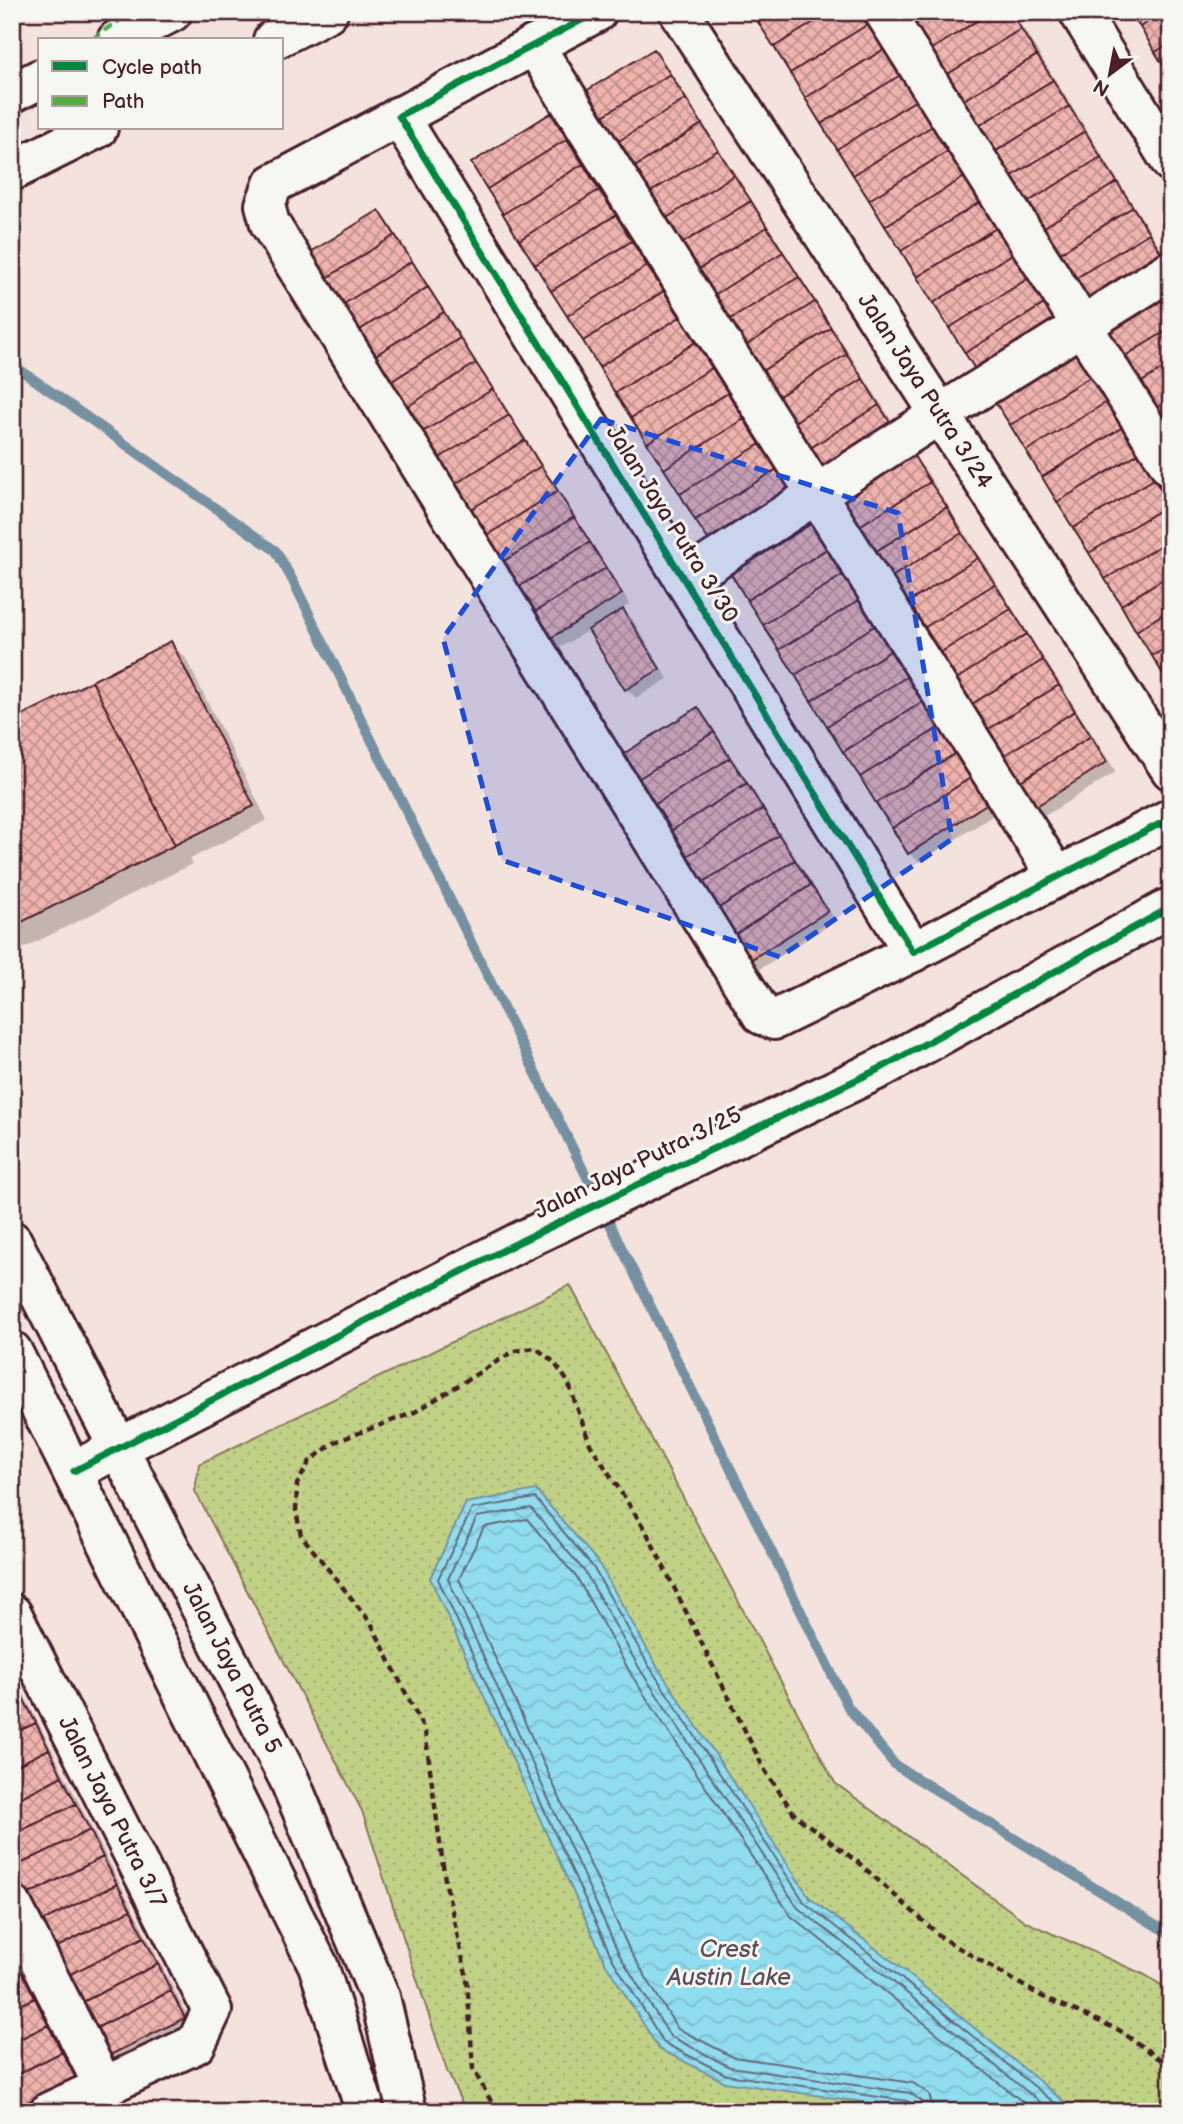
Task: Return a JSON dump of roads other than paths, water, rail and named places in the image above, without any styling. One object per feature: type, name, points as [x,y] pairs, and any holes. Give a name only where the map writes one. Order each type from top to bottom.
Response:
[{"type":"street","points":[[121,38],[172,12]]},
{"type":"street","points":[[276,38],[328,12]]},
{"type":"street","points":[[597,12],[273,184],[265,205],[270,223],[762,1015],[774,1020],[913,952],[1171,818]]},
{"type":"street","name":"Jalan Jaya Putra 3/24","points":[[679,12],[1171,769]]},
{"type":"street","points":[[884,12],[1171,467]]},
{"type":"street","points":[[1079,12],[1171,162]]},
{"type":"street","points":[[534,45],[1057,877]]},
{"type":"street","points":[[12,93],[38,80]]},
{"type":"street","name":"Jalan Jaya Putra 3/30","points":[[399,116],[913,952]]},
{"type":"street","points":[[12,171],[94,130]]},
{"type":"street","points":[[684,580],[940,414],[1171,270]]},
{"type":"street","name":"Jalan Jaya Putra 3/25","points":[[74,1471],[519,1242],[883,1067],[1171,908]]},
{"type":"street","name":"Jalan Jaya Putra 5","points":[[12,1241],[289,1779],[380,1997],[407,2112]]},
{"type":"street","points":[[12,1351],[318,1965],[363,2103],[363,2112]]},
{"type":"street","name":"Jalan Jaya Putra 3/7","points":[[12,1614],[212,2010],[195,2044],[104,2087]]},
{"type":"street","points":[[12,1905],[104,2087],[50,2112]]},
{"type":"water","name":"Crest Austin Lake","points":[[536,1490],[598,1562],[655,1663],[810,1898],[901,1968],[1077,2112],[931,2112],[725,2082],[659,2049],[606,1964],[430,1578],[466,1503]]},
{"type":"waterway","points":[[12,364],[276,551],[848,1707],[895,1765],[1171,1935]]}]
